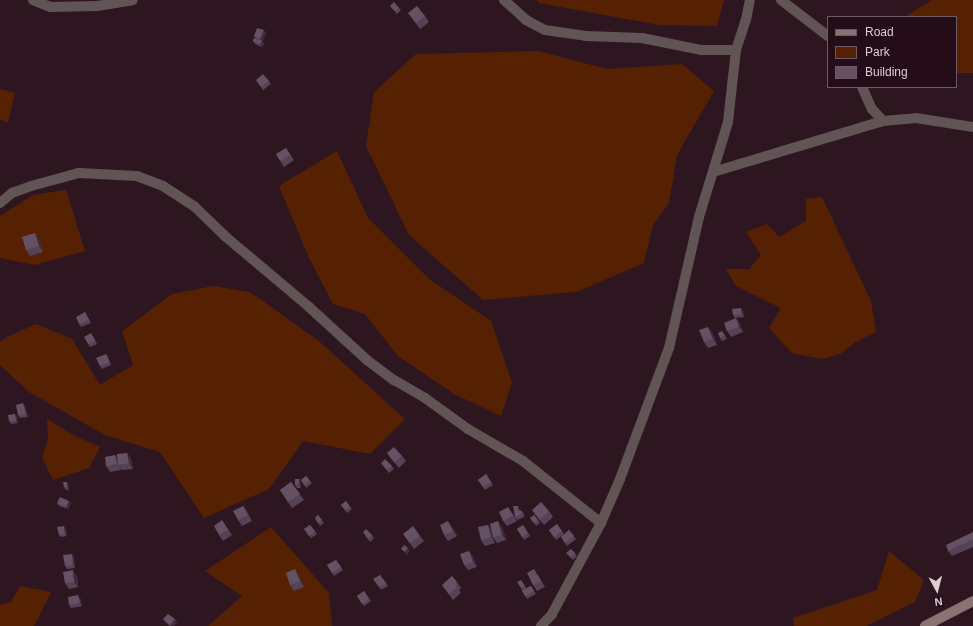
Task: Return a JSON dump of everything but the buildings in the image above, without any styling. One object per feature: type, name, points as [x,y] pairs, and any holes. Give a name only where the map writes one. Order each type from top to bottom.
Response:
[{"type":"street","points":[[33,0],[50,7],[98,6],[133,0]]},
{"type":"street","points":[[504,0],[526,20],[545,30],[586,36],[642,38],[701,50],[736,50]]},
{"type":"street","points":[[541,626],[552,614],[601,523],[620,479],[669,348],[699,217],[728,122],[736,50],[746,20],[750,0]]},
{"type":"street","points":[[781,0],[827,35]]},
{"type":"street","points":[[862,88],[872,109],[883,120]]},
{"type":"street","points":[[713,172],[883,120],[916,118],[973,127]]},
{"type":"street","points":[[0,203],[12,193],[31,186],[79,173],[137,176],[163,186],[195,207],[226,237],[309,307],[367,360],[394,380],[425,398],[468,429],[523,461],[601,523]]},
{"type":"street","points":[[926,626],[973,601]]},
{"type":"green space","points":[[537,0],[724,0],[717,26],[659,25],[539,3]]},
{"type":"green space","points":[[932,0],[973,0],[973,73],[957,73],[957,16],[906,16]]},
{"type":"green space","points":[[538,51],[607,69],[682,64],[714,91],[677,155],[669,203],[653,225],[644,263],[576,292],[483,300],[409,235],[366,146],[374,92],[416,54]]},
{"type":"green space","points":[[0,89],[15,93],[8,123],[0,119]]},
{"type":"green space","points":[[337,151],[368,218],[429,279],[491,321],[512,382],[501,416],[454,394],[398,356],[365,314],[333,304],[309,258],[279,186]]},
{"type":"green space","points":[[66,190],[85,251],[35,265],[0,258],[0,216],[33,195]]},
{"type":"green space","points":[[822,197],[871,301],[876,332],[854,343],[840,354],[822,359],[792,353],[769,328],[781,308],[736,286],[726,269],[749,269],[761,255],[746,232],[767,224],[779,237],[806,221],[806,199]]},
{"type":"green space","points":[[213,286],[250,292],[320,342],[405,419],[370,454],[303,441],[269,489],[204,518],[160,452],[105,435],[29,392],[0,365],[0,342],[7,337],[36,324],[72,339],[100,385],[133,365],[122,331],[172,294]]},
{"type":"green space","points":[[47,419],[71,434],[100,447],[89,468],[53,480],[42,457],[48,439]]},
{"type":"green space","points":[[271,527],[329,593],[332,626],[208,626],[242,596],[205,571]]},
{"type":"green space","points":[[889,551],[924,580],[915,602],[867,626],[794,626],[793,618],[877,590]]},
{"type":"green space","points":[[20,586],[51,592],[34,626],[0,626],[0,605],[11,602]]}]
